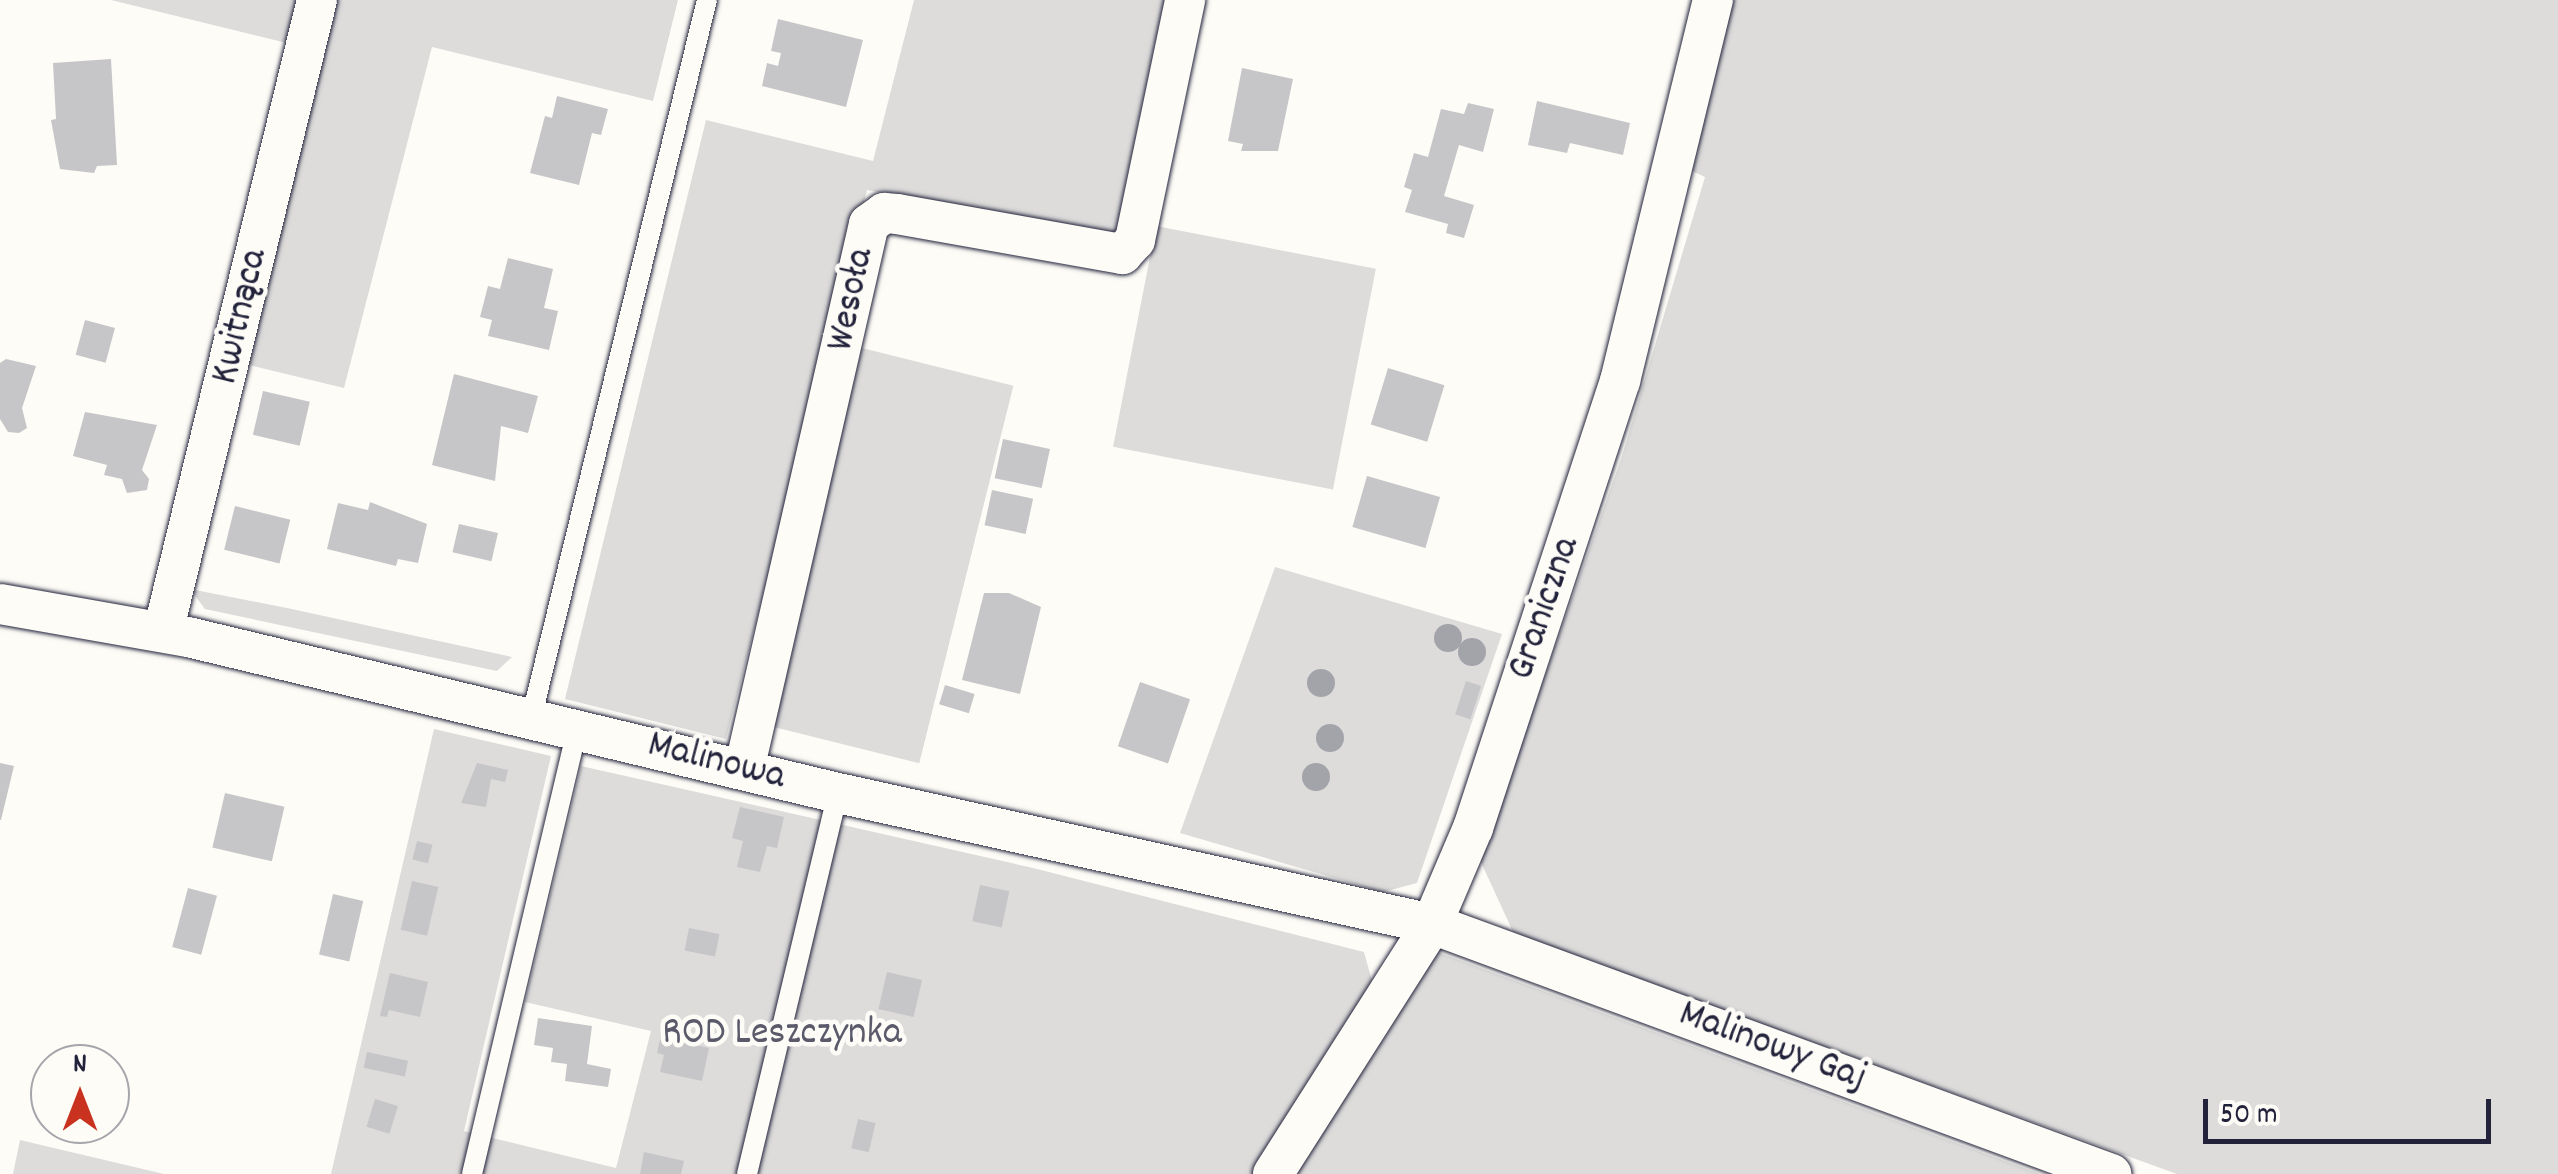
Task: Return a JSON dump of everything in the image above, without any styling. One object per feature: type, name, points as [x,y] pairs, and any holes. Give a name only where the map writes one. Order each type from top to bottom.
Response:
[{"type":"street","name":"Kwitnąca","points":[[163,632],[317,0]]},
{"type":"street","name":"Wesoła","points":[[744,770],[870,224],[884,213],[897,214],[1122,254],[1135,240],[1184,0]]},
{"type":"street","name":"Graniczna","points":[[1273,1174],[1432,924],[1473,828],[1607,425],[1713,0]]},
{"type":"street","name":"Malinowa","points":[[0,604],[163,632],[838,792],[1432,924]]},
{"type":"street","name":"Malinowy Gaj","points":[[1432,924],[2111,1174]]},
{"type":"lane","points":[[531,719],[707,0]]},
{"type":"lane","points":[[472,1174],[577,730]]},
{"type":"lane","points":[[746,1174],[838,792]]},
{"type":"green space","points":[[111,0],[296,0],[287,43]]},
{"type":"green space","points":[[333,0],[678,0],[653,101],[432,47],[344,388],[245,364]]},
{"type":"green space","points":[[914,0],[1166,0],[1118,235],[867,190],[726,739],[565,699],[706,120],[873,161]]},
{"type":"green space","points":[[1732,0],[2558,0],[2558,1174],[2177,1174],[1514,934],[1480,860],[1622,456],[1705,177],[1688,169]]},
{"type":"green space","points":[[1156,226],[1376,269],[1333,490],[1113,447]]},
{"type":"green space","points":[[862,348],[1013,386],[919,763],[768,725]]},
{"type":"green space","points":[[1275,567],[1502,634],[1417,883],[1383,892],[1180,833]]},
{"type":"green space","points":[[190,589],[512,657],[497,671],[205,609]]},
{"type":"green space","name":"ROD Leszczynka","points":[[434,729],[551,756],[464,1131],[616,1168],[651,1031],[525,1002],[581,766],[1033,868],[1364,952],[1372,981],[1262,1174],[331,1174]]},
{"type":"green space","points":[[1437,952],[2040,1174],[1289,1174]]},
{"type":"green space","points":[[20,1140],[164,1174],[13,1174]]},
{"type":"building","points":[[778,19],[863,40],[846,107],[762,86],[767,63],[778,66],[781,53],[771,51]]},
{"type":"building","points":[[111,59],[117,165],[97,166],[94,173],[60,169],[51,120],[56,119],[53,63]]},
{"type":"building","points":[[1242,68],[1293,79],[1278,151],[1241,151],[1243,144],[1228,141]]},
{"type":"building","points":[[557,96],[608,109],[601,135],[592,133],[579,185],[530,173],[545,116],[552,118]]},
{"type":"building","points":[[1537,101],[1630,123],[1623,155],[1570,143],[1567,153],[1528,145]]},
{"type":"building","points":[[1468,103],[1494,109],[1483,152],[1459,145],[1444,196],[1474,205],[1464,238],[1446,233],[1448,224],[1405,212],[1412,190],[1404,187],[1414,153],[1428,157],[1441,109],[1464,114]]},
{"type":"building","points":[[508,258],[553,269],[544,308],[558,311],[549,350],[488,336],[492,320],[480,317],[488,286],[500,289]]},
{"type":"building","points":[[85,320],[115,328],[106,363],[76,355]]},
{"type":"building","points":[[6,359],[36,366],[22,408],[27,428],[19,433],[8,432],[0,419],[0,363]]},
{"type":"building","points":[[1388,368],[1444,385],[1427,442],[1371,424]]},
{"type":"building","points":[[454,374],[538,396],[528,433],[501,426],[495,481],[432,465]]},
{"type":"building","points":[[263,391],[310,402],[300,446],[253,435]]},
{"type":"building","points":[[85,412],[157,425],[142,470],[149,479],[147,490],[127,493],[122,479],[104,475],[107,465],[73,456]]},
{"type":"building","points":[[1003,439],[1050,449],[1042,488],[995,478]]},
{"type":"building","points":[[1367,476],[1440,497],[1425,548],[1352,527]]},
{"type":"building","points":[[992,490],[1033,499],[1026,534],[985,525]]},
{"type":"building","points":[[370,502],[427,524],[418,563],[398,559],[396,566],[327,549],[338,503],[368,510]]},
{"type":"building","points":[[235,506],[290,520],[279,563],[224,550]]},
{"type":"building","points":[[459,524],[498,533],[491,561],[452,552]]},
{"type":"building","points":[[984,593],[1009,593],[1041,607],[1020,694],[962,680]]},
{"type":"building","points":[[1466,681],[1481,686],[1470,719],[1455,714]]},
{"type":"building","points":[[1140,682],[1190,699],[1168,764],[1118,746]]},
{"type":"building","points":[[945,685],[975,694],[969,713],[939,704]]},
{"type":"building","points":[[0,763],[14,766],[1,820],[0,820]]},
{"type":"building","points":[[477,763],[508,770],[505,782],[491,779],[486,807],[461,803]]},
{"type":"building","points":[[225,793],[284,807],[272,861],[212,848]]},
{"type":"building","points":[[740,807],[784,817],[777,848],[767,846],[760,872],[737,867],[743,841],[732,838]]},
{"type":"building","points":[[417,841],[433,845],[428,863],[412,859]]},
{"type":"building","points":[[412,881],[438,887],[427,936],[401,930]]},
{"type":"building","points":[[980,885],[1009,891],[1002,927],[972,921]]},
{"type":"building","points":[[188,888],[217,896],[201,955],[172,947]]},
{"type":"building","points":[[333,894],[363,901],[349,961],[319,954]]},
{"type":"building","points":[[689,928],[719,934],[715,956],[685,951]]},
{"type":"building","points":[[887,972],[922,980],[914,1017],[878,1009]]},
{"type":"building","points":[[390,973],[428,982],[420,1017],[389,1010],[387,1017],[380,1016]]},
{"type":"building","points":[[538,1018],[592,1026],[587,1064],[611,1069],[608,1087],[565,1081],[567,1064],[551,1062],[553,1048],[534,1045]]},
{"type":"building","points":[[660,1040],[709,1048],[702,1081],[660,1072],[664,1055],[657,1053]]},
{"type":"building","points":[[367,1052],[408,1061],[405,1076],[364,1068]]},
{"type":"building","points":[[375,1099],[398,1106],[389,1134],[367,1127]]},
{"type":"building","points":[[858,1119],[876,1123],[869,1152],[851,1148]]},
{"type":"building","points":[[644,1152],[684,1161],[681,1174],[640,1174]]}]
